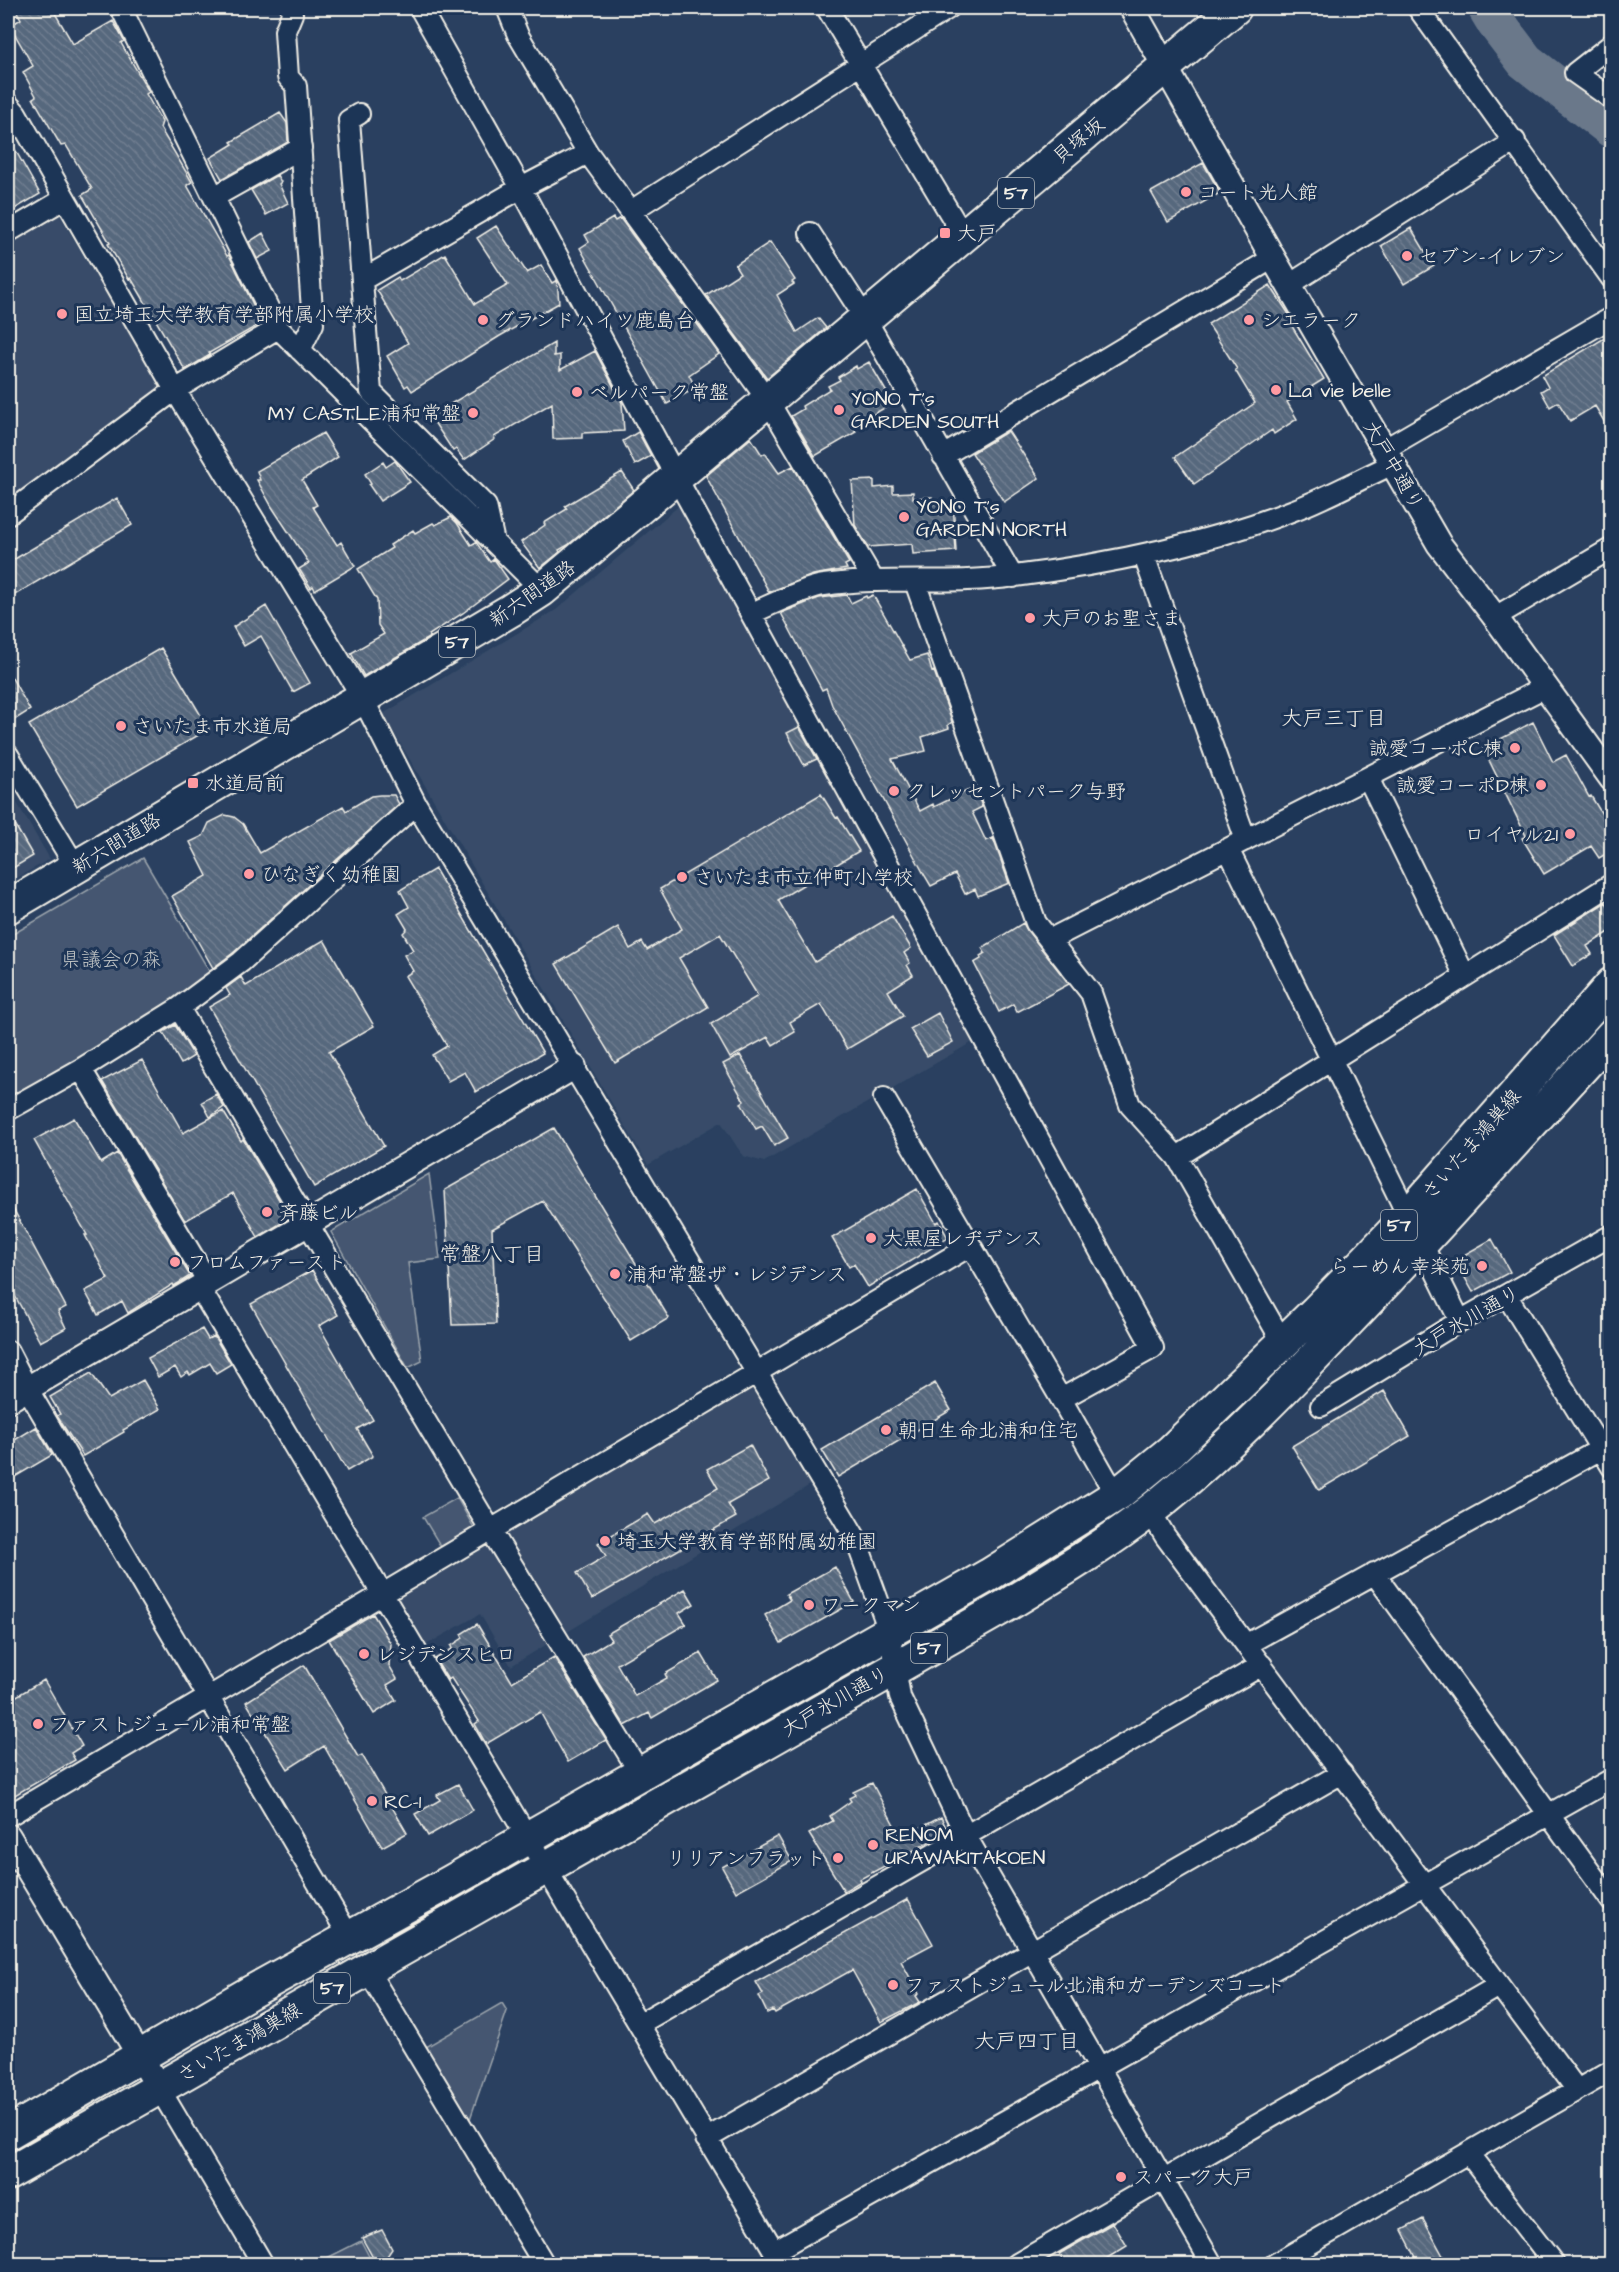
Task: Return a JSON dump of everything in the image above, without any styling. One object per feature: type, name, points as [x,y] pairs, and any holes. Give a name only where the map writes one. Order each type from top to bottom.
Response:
[{"type":"main road","name":"貝塚坂","points":[[865,318],[1235,8]]},
{"type":"main road","name":"新六間道路","points":[[8,907],[542,590],[865,318]]},
{"type":"main road","name":"さいたま鴻巣線","points":[[1171,1451],[1316,1311],[1408,1216],[1611,984]]},
{"type":"main road","name":"さいたま鴻巣線","points":[[1191,1478],[1282,1391],[1422,1245],[1611,1035]]},
{"type":"main road","name":"大戸氷川通り","points":[[640,1773],[990,1575],[1118,1494],[1171,1451]]},
{"type":"main road","name":"大戸氷川通り","points":[[657,1803],[1060,1574],[1150,1511],[1191,1478]]},
{"type":"main road","name":"さいたま鴻巣線","points":[[8,2133],[640,1773]]},
{"type":"main road","name":"さいたま鴻巣線","points":[[8,2174],[657,1803]]},
{"type":"street","points":[[121,8],[278,328],[542,590]]},
{"type":"street","points":[[291,8],[292,14],[285,31],[285,42],[288,77],[296,86],[313,324],[300,350]]},
{"type":"street","points":[[420,8],[521,188],[676,477],[1153,1348],[1061,1399]]},
{"type":"street","points":[[510,8],[518,35],[588,153],[767,399],[874,581]]},
{"type":"street","points":[[827,8],[964,237]]},
{"type":"street","points":[[630,211],[949,8]]},
{"type":"street","name":"大戸中通り","points":[[1132,8],[1439,544],[1495,617],[1611,779]]},
{"type":"street","points":[[1418,8],[1515,141],[1611,279]]},
{"type":"street","points":[[1611,44],[1575,73],[1611,99]]},
{"type":"street","points":[[8,104],[16,113],[175,390],[362,697],[416,804],[855,1537],[889,1631],[900,1697],[966,1836],[1212,2265]]},
{"type":"street","points":[[359,114],[350,120],[371,392],[486,506],[494,542]]},
{"type":"street","points":[[1289,285],[1515,141]]},
{"type":"street","points":[[214,197],[301,148]]},
{"type":"street","points":[[362,280],[521,188],[588,153]]},
{"type":"street","points":[[8,232],[64,199]]},
{"type":"street","points":[[810,233],[865,318],[1013,577]]},
{"type":"street","points":[[943,456],[1274,258]]},
{"type":"street","points":[[752,613],[821,585],[1013,577],[1144,556],[1294,510],[1389,456],[1611,317]]},
{"type":"street","points":[[8,514],[175,390],[278,328]]},
{"type":"street","points":[[1495,617],[1611,548]]},
{"type":"street","points":[[1144,556],[1246,840]]},
{"type":"street","points":[[915,582],[1036,923],[1091,993],[1130,1105],[1177,1156],[1283,1343]]},
{"type":"street","points":[[1049,940],[1545,687]]},
{"type":"street","points":[[8,755],[76,867]]},
{"type":"street","points":[[1368,778],[1465,976]]},
{"type":"street","points":[[8,1110],[81,1069],[179,1008],[241,962],[416,804]]},
{"type":"street","points":[[1228,849],[1408,1216]]},
{"type":"street","points":[[1177,1156],[1611,885]]},
{"type":"street","points":[[179,1008],[490,1529],[640,1773]]},
{"type":"street","points":[[17,1394],[574,1067]]},
{"type":"street","points":[[81,1069],[382,1595],[778,2258],[1099,2068],[1611,1779]]},
{"type":"street","points":[[884,1098],[1106,1479],[1118,1494]]},
{"type":"street","name":"大戸氷川通り","points":[[1321,1407],[1460,1322],[1611,1235]]},
{"type":"street","points":[[1422,1245],[1460,1322]]},
{"type":"street","points":[[8,1816],[970,1246]]},
{"type":"street","points":[[1507,1296],[1606,1446],[1611,1467]]},
{"type":"street","points":[[8,1351],[17,1394],[210,1696],[350,1938]]},
{"type":"street","points":[[1247,1644],[1606,1446]]},
{"type":"street","points":[[1150,1511],[1165,1536],[1577,2090]]},
{"type":"street","points":[[1374,1574],[1611,1902]]},
{"type":"street","points":[[639,2024],[1262,1665]]},
{"type":"street","points":[[706,2139],[1342,1773]]},
{"type":"street","points":[[8,1836],[264,2265]]},
{"type":"street","points":[[367,1969],[544,2265]]},
{"type":"street","points":[[1017,2265],[1498,1986]]},
{"type":"street","points":[[1275,2265],[1611,2070]]},
{"type":"street","points":[[1468,2153],[1554,2265]]},
{"type":"shaded area","name":"国立埼玉大学教育学部附属小学校","points":[[57,211],[161,387],[8,501],[8,240]]},
{"type":"shaded area","name":"さいたま市立仲町小学校","points":[[681,504],[976,1040],[764,1162],[743,1156],[721,1122],[648,1165],[383,714],[556,610]]},
{"type":"shaded area","points":[[8,788],[50,859],[8,883]]},
{"type":"shaded area","name":"埼玉大学教育学部附属幼稚園","points":[[751,1387],[810,1485],[511,1666],[480,1614],[426,1645],[398,1597]]},
{"type":"green space","name":"県議会の森","points":[[143,858],[211,974],[155,1016],[8,1102],[8,937]]},
{"type":"green space","points":[[429,1174],[440,1259],[408,1263],[422,1361],[408,1368],[331,1232]]},
{"type":"green space","points":[[457,1498],[474,1528],[441,1547],[423,1517]]},
{"type":"green space","points":[[502,2003],[507,2011],[470,2119],[426,2047]]},
{"type":"green space","points":[[361,2241],[373,2264],[315,2264]]},
{"type":"building","points":[[15,8],[52,8],[73,44],[113,21],[124,41],[121,43],[149,92],[146,94],[162,122],[160,128],[192,182],[187,185],[227,256],[229,255],[262,323],[209,353],[210,355],[185,370],[131,278],[129,279],[108,244],[110,243],[82,195],[92,189],[66,145],[61,146],[33,98],[36,96],[23,72],[33,66],[10,26],[21,19]]},
{"type":"building","points":[[280,113],[287,123],[288,142],[222,179],[210,158],[233,144],[231,142]]},
{"type":"building","points":[[8,137],[40,194],[8,213]]},
{"type":"building","name":"コート光人館","points":[[1203,163],[1220,193],[1168,222],[1151,192]]},
{"type":"building","points":[[277,175],[288,203],[266,215],[251,190]]},
{"type":"building","points":[[613,218],[615,221],[620,218],[719,354],[689,375],[696,388],[667,404],[580,248],[589,242],[585,235]]},
{"type":"building","points":[[496,226],[527,273],[541,265],[552,283],[557,280],[559,303],[500,336],[412,391],[408,385],[405,387],[387,356],[408,343],[377,290],[398,277],[400,281],[445,254],[475,304],[508,285],[477,238]]},
{"type":"building","name":"セブン-イレブン","points":[[1411,228],[1434,266],[1404,284],[1381,246]]},
{"type":"building","points":[[263,233],[272,251],[257,259],[249,242]]},
{"type":"building","points":[[770,242],[795,280],[792,282],[794,284],[777,295],[797,332],[818,318],[826,328],[767,378],[706,295],[740,273],[735,265]]},
{"type":"building","points":[[1270,285],[1290,316],[1287,318],[1324,379],[1287,402],[1297,419],[1274,434],[1272,430],[1194,484],[1175,457],[1255,403],[1235,370],[1237,369],[1208,324]]},
{"type":"building","points":[[1611,334],[1611,433],[1595,406],[1570,421],[1558,402],[1550,407],[1541,391],[1548,387],[1542,376]]},
{"type":"building","points":[[554,343],[554,356],[560,355],[560,370],[595,351],[622,403],[624,431],[582,433],[582,438],[553,439],[552,403],[494,437],[495,439],[464,460],[456,449],[453,451],[430,416]]},
{"type":"building","name":"YONO T's GARDEN SOUTH","points":[[869,362],[893,403],[853,426],[856,432],[815,456],[791,416],[803,409],[802,406],[830,389],[828,386],[840,380],[838,377],[856,366],[857,369]]},
{"type":"building","points":[[1008,431],[1039,478],[1004,502],[972,453]]},
{"type":"building","points":[[638,432],[651,456],[635,465],[623,441]]},
{"type":"building","points":[[323,433],[338,457],[302,480],[317,505],[313,507],[337,545],[341,542],[355,566],[315,590],[313,586],[311,588],[299,569],[309,563],[272,507],[257,480],[260,480],[257,471]]},
{"type":"building","points":[[751,438],[762,455],[765,453],[779,473],[793,466],[849,563],[845,565],[847,569],[813,575],[769,592],[706,476]]},
{"type":"building","points":[[395,461],[410,482],[380,501],[369,485],[371,484],[365,474],[383,462],[386,467]]},
{"type":"building","points":[[622,472],[634,490],[540,568],[521,542],[545,525],[544,523],[567,509],[565,506]]},
{"type":"building","name":"YONO T's GARDEN NORTH","points":[[874,480],[874,488],[893,486],[893,493],[913,492],[913,498],[932,497],[932,504],[953,502],[956,551],[913,554],[912,544],[868,547],[855,525],[852,481]]},
{"type":"building","points":[[117,498],[132,525],[8,599],[8,563]]},
{"type":"building","points":[[451,517],[471,545],[476,542],[490,562],[494,559],[508,579],[429,635],[430,637],[364,676],[351,653],[384,634],[378,625],[377,600],[358,569],[392,548],[390,545],[413,530],[415,533],[433,523],[435,525]]},
{"type":"building","points":[[847,595],[851,603],[873,595],[910,660],[927,655],[949,713],[952,722],[948,725],[949,728],[922,737],[926,751],[892,759],[920,811],[933,804],[934,807],[975,787],[982,807],[972,812],[986,841],[993,838],[1009,883],[978,896],[975,889],[965,894],[955,874],[931,886],[925,876],[832,705],[826,688],[822,690],[781,613],[819,598]]},
{"type":"building","points":[[266,606],[310,683],[293,692],[261,636],[244,646],[233,627]]},
{"type":"building","points":[[161,648],[209,729],[77,806],[29,725]]},
{"type":"building","points":[[8,671],[30,710],[8,724]]},
{"type":"building","points":[[1533,722],[1553,762],[1566,755],[1589,797],[1591,796],[1611,829],[1611,851],[1599,858],[1591,846],[1544,874],[1522,838],[1526,836],[1483,748]]},
{"type":"building","points":[[799,727],[817,759],[804,765],[787,733]]},
{"type":"building","points":[[821,794],[859,851],[778,900],[815,962],[892,916],[911,948],[904,953],[913,975],[888,991],[903,1016],[847,1049],[821,1004],[790,1022],[795,1032],[773,1045],[768,1037],[730,1058],[711,1024],[758,996],[720,934],[679,958],[708,1007],[615,1063],[556,964],[618,927],[630,949],[642,942],[647,950],[682,929],[660,889]]},
{"type":"building","points":[[394,795],[399,804],[233,953],[213,968],[172,896],[207,876],[190,842],[203,836],[209,823],[225,815],[234,817],[243,824],[260,853],[343,806],[346,811],[371,796]]},
{"type":"building","points":[[8,813],[33,856],[8,871]]},
{"type":"building","points":[[435,869],[543,1053],[476,1092],[465,1072],[448,1081],[432,1055],[447,1046],[405,976],[413,971],[404,955],[413,950],[403,933],[407,929],[398,914],[409,907],[400,890]]},
{"type":"building","points":[[1606,902],[1611,911],[1611,931],[1587,946],[1592,954],[1573,966],[1554,935]]},
{"type":"building","points":[[1023,923],[1069,984],[1017,1012],[1013,1004],[999,1012],[974,963],[985,953],[982,948]]},
{"type":"building","points":[[324,940],[374,1026],[329,1052],[384,1146],[314,1187],[209,1007],[230,995],[226,988],[241,977],[246,986]]},
{"type":"building","points":[[938,1013],[953,1042],[927,1056],[910,1029]]},
{"type":"building","points":[[175,1025],[194,1056],[181,1064],[163,1032]]},
{"type":"building","points":[[740,1055],[788,1138],[774,1146],[762,1126],[756,1129],[741,1103],[744,1101],[723,1064]]},
{"type":"building","points":[[142,1060],[183,1133],[223,1111],[241,1141],[243,1139],[290,1218],[258,1237],[233,1193],[185,1221],[102,1081]]},
{"type":"building","points":[[216,1094],[224,1107],[210,1117],[202,1102]]},
{"type":"building","points":[[74,1118],[101,1163],[117,1153],[190,1276],[174,1286],[173,1284],[128,1313],[122,1301],[98,1315],[85,1291],[108,1279],[85,1235],[87,1235],[34,1140]]},
{"type":"building","name":"浦和常盤ザ・レジデンス","points":[[554,1128],[669,1318],[631,1341],[543,1201],[492,1229],[496,1324],[452,1325],[445,1190]]},
{"type":"building","name":"大黒屋レヂデンス","points":[[917,1189],[936,1223],[939,1221],[948,1238],[868,1287],[854,1264],[849,1267],[832,1238]]},
{"type":"building","points":[[8,1199],[66,1307],[58,1311],[66,1328],[40,1342],[8,1283]]},
{"type":"building","points":[[1492,1239],[1510,1272],[1473,1292],[1455,1260]]},
{"type":"building","points":[[312,1270],[338,1315],[319,1326],[373,1420],[357,1429],[373,1456],[347,1471],[251,1304]]},
{"type":"building","points":[[202,1329],[208,1339],[214,1336],[231,1364],[216,1373],[210,1363],[190,1375],[188,1372],[181,1377],[175,1367],[158,1377],[148,1358]]},
{"type":"building","points":[[91,1373],[109,1399],[143,1380],[160,1409],[83,1456],[57,1416],[60,1414],[50,1397]]},
{"type":"building","name":"朝日生命北浦和住宅","points":[[935,1383],[951,1410],[838,1477],[822,1450]]},
{"type":"building","points":[[1384,1391],[1410,1436],[1319,1490],[1292,1446]]},
{"type":"building","points":[[36,1427],[52,1455],[8,1481],[8,1444]]},
{"type":"building","points":[[750,1445],[769,1481],[728,1504],[736,1517],[592,1599],[577,1573],[606,1556],[598,1543],[648,1514],[655,1524],[718,1488],[707,1469]]},
{"type":"building","points":[[835,1567],[854,1602],[781,1643],[765,1615],[790,1600],[786,1594]]},
{"type":"building","points":[[685,1589],[694,1604],[679,1613],[686,1624],[617,1664],[635,1696],[667,1678],[665,1674],[701,1653],[717,1680],[652,1718],[649,1713],[625,1726],[583,1657],[611,1640],[607,1634]]},
{"type":"building","name":"レジデンスヒロ","points":[[373,1614],[391,1644],[389,1665],[397,1679],[387,1685],[396,1700],[374,1714],[329,1640]]},
{"type":"building","points":[[477,1624],[512,1682],[554,1657],[606,1740],[568,1762],[540,1712],[486,1744],[475,1724],[479,1721],[451,1678],[448,1680],[435,1659],[452,1649],[451,1646],[463,1638],[461,1634]]},
{"type":"building","points":[[304,1665],[358,1757],[362,1755],[407,1833],[382,1847],[324,1746],[288,1769],[246,1702]]},
{"type":"building","name":"ファストジュール浦和常盤","points":[[44,1680],[82,1746],[71,1753],[75,1760],[8,1799],[8,1701]]},
{"type":"building","points":[[872,1783],[901,1838],[941,1817],[948,1832],[860,1879],[861,1881],[844,1891],[809,1834],[833,1821],[830,1816],[851,1801],[849,1798],[855,1795],[853,1792]]},
{"type":"building","points":[[458,1784],[473,1810],[428,1836],[415,1814],[440,1800],[437,1795]]},
{"type":"building","points":[[778,1836],[792,1861],[736,1892],[722,1867]]},
{"type":"building","points":[[908,1899],[933,1944],[901,1961],[919,1994],[916,1996],[920,2002],[881,2022],[852,1970],[775,2013],[773,2010],[767,2013],[759,1996],[763,1994],[756,1982]]},
{"type":"building","points":[[1423,2219],[1448,2265],[1420,2265],[1402,2230]]},
{"type":"building","points":[[1113,2223],[1127,2246],[1096,2265],[1065,2265],[1059,2254]]},
{"type":"building","points":[[382,2230],[392,2249],[381,2265],[377,2265],[362,2238]]},
{"type":"waterway","points":[[1487,8],[1525,61],[1612,129]]},
{"type":"place","name":"コート光人館","points":[[1186,192]]},
{"type":"place","name":"大戸","points":[[945,233]]},
{"type":"place","name":"セブン-イレブン","points":[[1407,256]]},
{"type":"place","name":"国立埼玉大学教育学部附属小学校","points":[[62,314]]},
{"type":"place","name":"グランドハイツ鹿島台","points":[[483,320]]},
{"type":"place","name":"シエラーク","points":[[1249,320]]},
{"type":"place","name":"La vie belle","points":[[1276,390]]},
{"type":"place","name":"ベルパーク常盤","points":[[577,392]]},
{"type":"place","name":"YONO T's GARDEN SOUTH","points":[[839,410]]},
{"type":"place","name":"MY CASTLE浦和常盤","points":[[473,413]]},
{"type":"place","name":"YONO T's GARDEN NORTH","points":[[904,517]]},
{"type":"place","name":"大戸のお聖さま","points":[[1030,618]]},
{"type":"place","name":"さいたま市水道局","points":[[121,726]]},
{"type":"place","name":"誠愛コーポC棟","points":[[1515,748]]},
{"type":"place","name":"水道局前","points":[[193,783]]},
{"type":"place","name":"誠愛コーポD棟","points":[[1541,785]]},
{"type":"place","name":"クレッセントパーク与野","points":[[894,791]]},
{"type":"place","name":"ロイヤル21","points":[[1570,834]]},
{"type":"place","name":"ひなぎく幼稚園","points":[[249,874]]},
{"type":"place","name":"さいたま市立仲町小学校","points":[[682,877]]},
{"type":"place","name":"斉藤ビル","points":[[267,1212]]},
{"type":"place","name":"大黒屋レヂデンス","points":[[871,1238]]},
{"type":"place","name":"フロムファースト","points":[[175,1262]]},
{"type":"place","name":"らーめん幸楽苑","points":[[1482,1266]]},
{"type":"place","name":"浦和常盤ザ・レジデンス","points":[[615,1274]]},
{"type":"place","name":"朝日生命北浦和住宅","points":[[886,1430]]},
{"type":"place","name":"埼玉大学教育学部附属幼稚園","points":[[605,1541]]},
{"type":"place","name":"ワークマン","points":[[809,1605]]},
{"type":"place","name":"レジデンスヒロ","points":[[364,1654]]},
{"type":"place","name":"ファストジュール浦和常盤","points":[[38,1724]]},
{"type":"place","name":"RC-1","points":[[372,1801]]},
{"type":"place","name":"RENOM URAWAKITAKOEN","points":[[873,1845]]},
{"type":"place","name":"リリアンフラット","points":[[838,1858]]},
{"type":"place","name":"ファストジュール北浦和ガーデンズコート","points":[[893,1985]]},
{"type":"place","name":"スパーク大戸","points":[[1121,2177]]},
{"type":"district","name":"大戸三丁目","points":[[1334,718]]},
{"type":"district","name":"常盤八丁目","points":[[492,1254]]},
{"type":"district","name":"大戸四丁目","points":[[1027,2041]]}]
